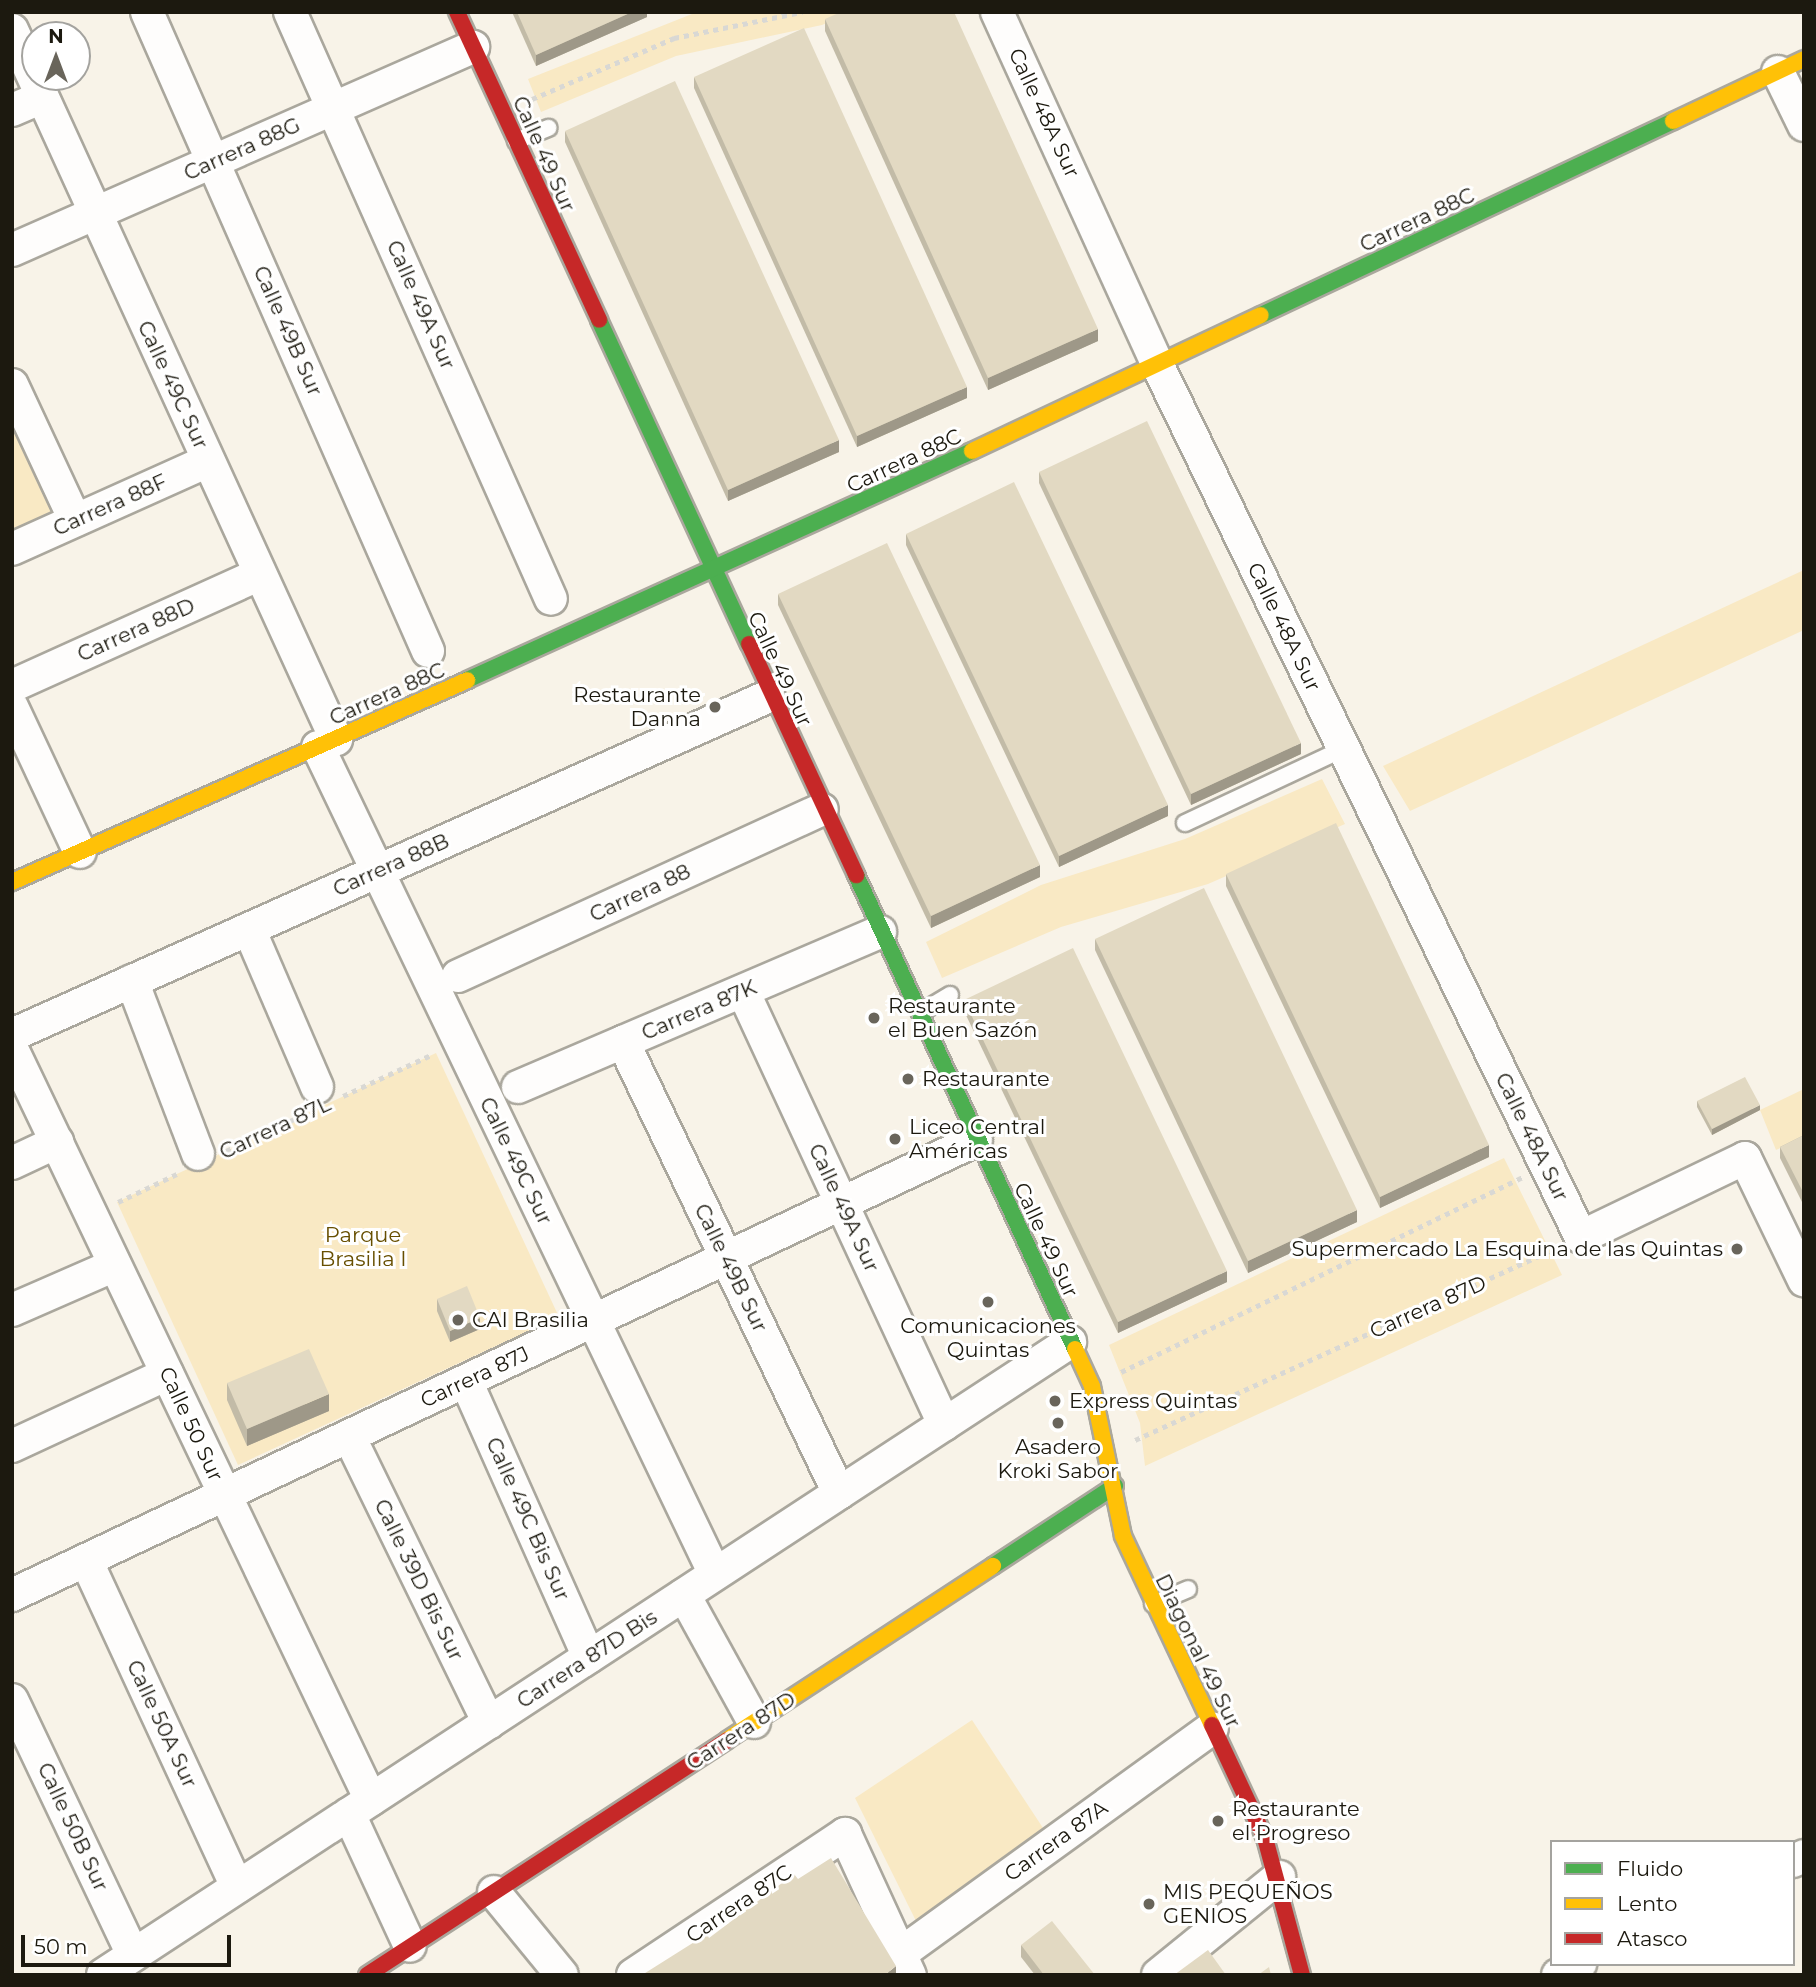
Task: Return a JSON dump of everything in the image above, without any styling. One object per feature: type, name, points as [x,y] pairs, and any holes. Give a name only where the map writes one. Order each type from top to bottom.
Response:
[{"type":"street","name":"Calle 49B Sur","points":[[147,12],[428,651]]},
{"type":"street","name":"Calle 49A Sur","points":[[290,12],[551,599]]},
{"type":"street","name":"Calle 49 Sur","points":[[457,12],[769,696],[1070,1342]]},
{"type":"street","name":"Calle 48A Sur","points":[[997,12],[1158,366],[1581,1237]]},
{"type":"street","name":"Calle 49C Sur","points":[[12,30],[260,574],[377,871],[715,1574]]},
{"type":"street","name":"Carrera 88G","points":[[12,250],[473,47]]},
{"type":"street","name":"Carrera 88C","points":[[12,882],[712,572],[1158,366],[1791,65]]},
{"type":"street","points":[[1791,65],[1804,125]]},
{"type":"street","points":[[12,110],[42,97]]},
{"type":"street","points":[[12,385],[75,520]]},
{"type":"street","name":"Carrera 88F","points":[[12,549],[208,461]]},
{"type":"street","name":"Carrera 88D","points":[[12,686],[260,574]]},
{"type":"street","name":"Carrera 88B","points":[[12,1034],[769,696]]},
{"type":"street","points":[[12,707],[80,852]]},
{"type":"street","name":"Carrera 88","points":[[458,976],[822,809]]},
{"type":"street","points":[[249,929],[323,1098]]},
{"type":"street","name":"Carrera 87K","points":[[518,1087],[880,932]]},
{"type":"street","points":[[132,981],[201,1160]]},
{"type":"street","name":"Calle 49A Sur","points":[[743,991],[944,1425]]},
{"type":"street","name":"Calle 49B Sur","points":[[623,1042],[839,1493]]},
{"type":"street","name":"Calle 50 Sur","points":[[12,1049],[225,1495],[360,1807],[411,1946]]},
{"type":"street","name":"Carrera 87J","points":[[12,1595],[976,1140]]},
{"type":"street","points":[[12,1163],[57,1142]]},
{"type":"street","points":[[1581,1237],[1745,1157],[1804,1280]]},
{"type":"street","points":[[12,1310],[115,1265]]},
{"type":"street","name":"Diagonal 49 Sur","points":[[1070,1342],[1091,1386],[1110,1452],[1123,1536],[1151,1605],[1212,1728],[1279,1877],[1302,1975]]},
{"type":"street","name":"Carrera 87D Bis","points":[[103,1975],[1070,1342]]},
{"type":"street","points":[[12,1446],[167,1374]]},
{"type":"street","name":"Calle 49C Bis Sur","points":[[466,1381],[589,1657]]},
{"type":"street","name":"Calle 39D Bis Sur","points":[[349,1436],[489,1723]]},
{"type":"street","name":"Carrera 87D","points":[[367,1975],[1115,1486]]},
{"type":"street","name":"Calle 50A Sur","points":[[86,1560],[237,1887]]},
{"type":"street","points":[[684,1595],[754,1722]]},
{"type":"street","name":"Calle 50B Sur","points":[[12,1700],[133,1955]]},
{"type":"street","name":"Carrera 87A","points":[[905,1964],[1212,1728]]},
{"type":"street","name":"Carrera 87C","points":[[633,1975],[845,1834],[905,1964]]},
{"type":"street","points":[[1158,1975],[1279,1877]]},
{"type":"street","points":[[494,1892],[562,1975]]},
{"type":"street","points":[[1558,1975],[1576,1966]]},
{"type":"lane","points":[[516,141],[548,128]]},
{"type":"lane","points":[[1185,822],[1343,749]]},
{"type":"lane","points":[[918,1014],[950,995]]},
{"type":"lane","points":[[1151,1605],[1188,1589]]},
{"type":"path","points":[[503,112],[674,38],[802,12]]},
{"type":"path","name":"Carrera 87L","points":[[91,1214],[323,1098],[460,1042]]},
{"type":"path","points":[[1091,1386],[1545,1166]]},
{"type":"path","name":"Carrera 87D","points":[[1110,1452],[1581,1237]]},
{"type":"green space","points":[[697,12],[854,12],[822,25],[676,56],[541,112],[528,79]]},
{"type":"green space","points":[[12,408],[60,513],[12,534]]},
{"type":"green space","points":[[1804,570],[1804,630],[1410,811],[1383,766]]},
{"type":"green space","points":[[1322,779],[1345,824],[1208,884],[1061,927],[942,978],[926,942],[1041,885],[1185,839]]},
{"type":"green space","name":"Parque Brasilia I","points":[[436,1053],[559,1317],[238,1465],[117,1202]]},
{"type":"green space","points":[[1804,1089],[1804,1137],[1776,1150],[1760,1110]]},
{"type":"green space","points":[[1504,1158],[1562,1275],[1145,1466],[1140,1423],[1109,1345]]},
{"type":"green space","points":[[972,1720],[1045,1831],[918,1925],[855,1798]]},
{"type":"building","points":[[517,12],[632,12],[536,55]]},
{"type":"building","points":[[841,12],[954,12],[1098,329],[988,378],[825,19]]},
{"type":"building","points":[[804,28],[967,387],[857,436],[694,77]]},
{"type":"building","points":[[675,81],[839,440],[728,490],[565,131]]},
{"type":"building","points":[[1147,421],[1301,743],[1191,794],[1039,472]]},
{"type":"building","points":[[1014,482],[1168,805],[1059,856],[906,534]]},
{"type":"building","points":[[887,543],[1040,865],[931,916],[778,594]]},
{"type":"building","points":[[1336,823],[1489,1145],[1380,1197],[1226,874]]},
{"type":"building","points":[[1204,888],[1357,1210],[1248,1261],[1095,939]]},
{"type":"building","points":[[1073,948],[1227,1271],[1118,1322],[964,1000]]},
{"type":"building","points":[[1745,1077],[1760,1105],[1712,1129],[1697,1101]]},
{"type":"building","points":[[1804,1135],[1804,1194],[1780,1147]]},
{"type":"building","points":[[467,1286],[480,1318],[450,1331],[437,1299]]},
{"type":"building","points":[[309,1349],[329,1394],[247,1429],[227,1383]]},
{"type":"building","points":[[831,1858],[896,1966],[885,1975],[642,1975],[707,1934],[709,1938],[794,1874],[798,1879]]},
{"type":"building","points":[[1052,1921],[1095,1975],[1044,1975],[1021,1945]]},
{"type":"building","points":[[1208,1950],[1226,1975],[1174,1975]]},
{"type":"building","points":[[1269,1967],[1271,1975],[1258,1975]]},
{"type":"traffic: fast","points":[[1261,315],[1673,121]]},
{"type":"traffic: fast","points":[[599,320],[749,644]]},
{"type":"traffic: fast","points":[[467,680],[972,451]]},
{"type":"traffic: fast","points":[[856,875],[1075,1349]]},
{"type":"traffic: fast","points":[[993,1566],[1115,1486]]},
{"type":"traffic: slow","points":[[1673,121],[1804,59]]},
{"type":"traffic: slow","points":[[972,451],[1261,315]]},
{"type":"traffic: slow","points":[[12,882],[467,680]]},
{"type":"traffic: slow","points":[[1075,1349],[1092,1386],[1123,1536],[1212,1725]]},
{"type":"traffic: slow","points":[[727,1740],[993,1566]]},
{"type":"traffic: jam","points":[[457,12],[599,320]]},
{"type":"traffic: jam","points":[[749,644],[856,875]]},
{"type":"traffic: jam","points":[[1212,1725],[1265,1838],[1302,1975]]},
{"type":"traffic: jam","points":[[367,1975],[727,1740]]},
{"type":"place","name":"Restaurante Danna","points":[[715,707]]},
{"type":"place","name":"Restaurante el Buen Sazón","points":[[874,1018]]},
{"type":"place","name":"Restaurante","points":[[908,1079]]},
{"type":"place","name":"Liceo Central Américas","points":[[895,1139]]},
{"type":"place","name":"Supermercado La Esquina de las Quintas","points":[[1737,1249]]},
{"type":"place","name":"Comunicaciones Quintas","points":[[988,1302]]},
{"type":"place","name":"CAI Brasilia","points":[[458,1320]]},
{"type":"place","name":"Express Quintas","points":[[1055,1401]]},
{"type":"place","name":"Asadero Kroki Sabor","points":[[1058,1423]]},
{"type":"place","name":"Restaurante el Progreso","points":[[1218,1821]]},
{"type":"place","name":"MIS PEQUEÑOS GENIOS","points":[[1149,1904]]}]
